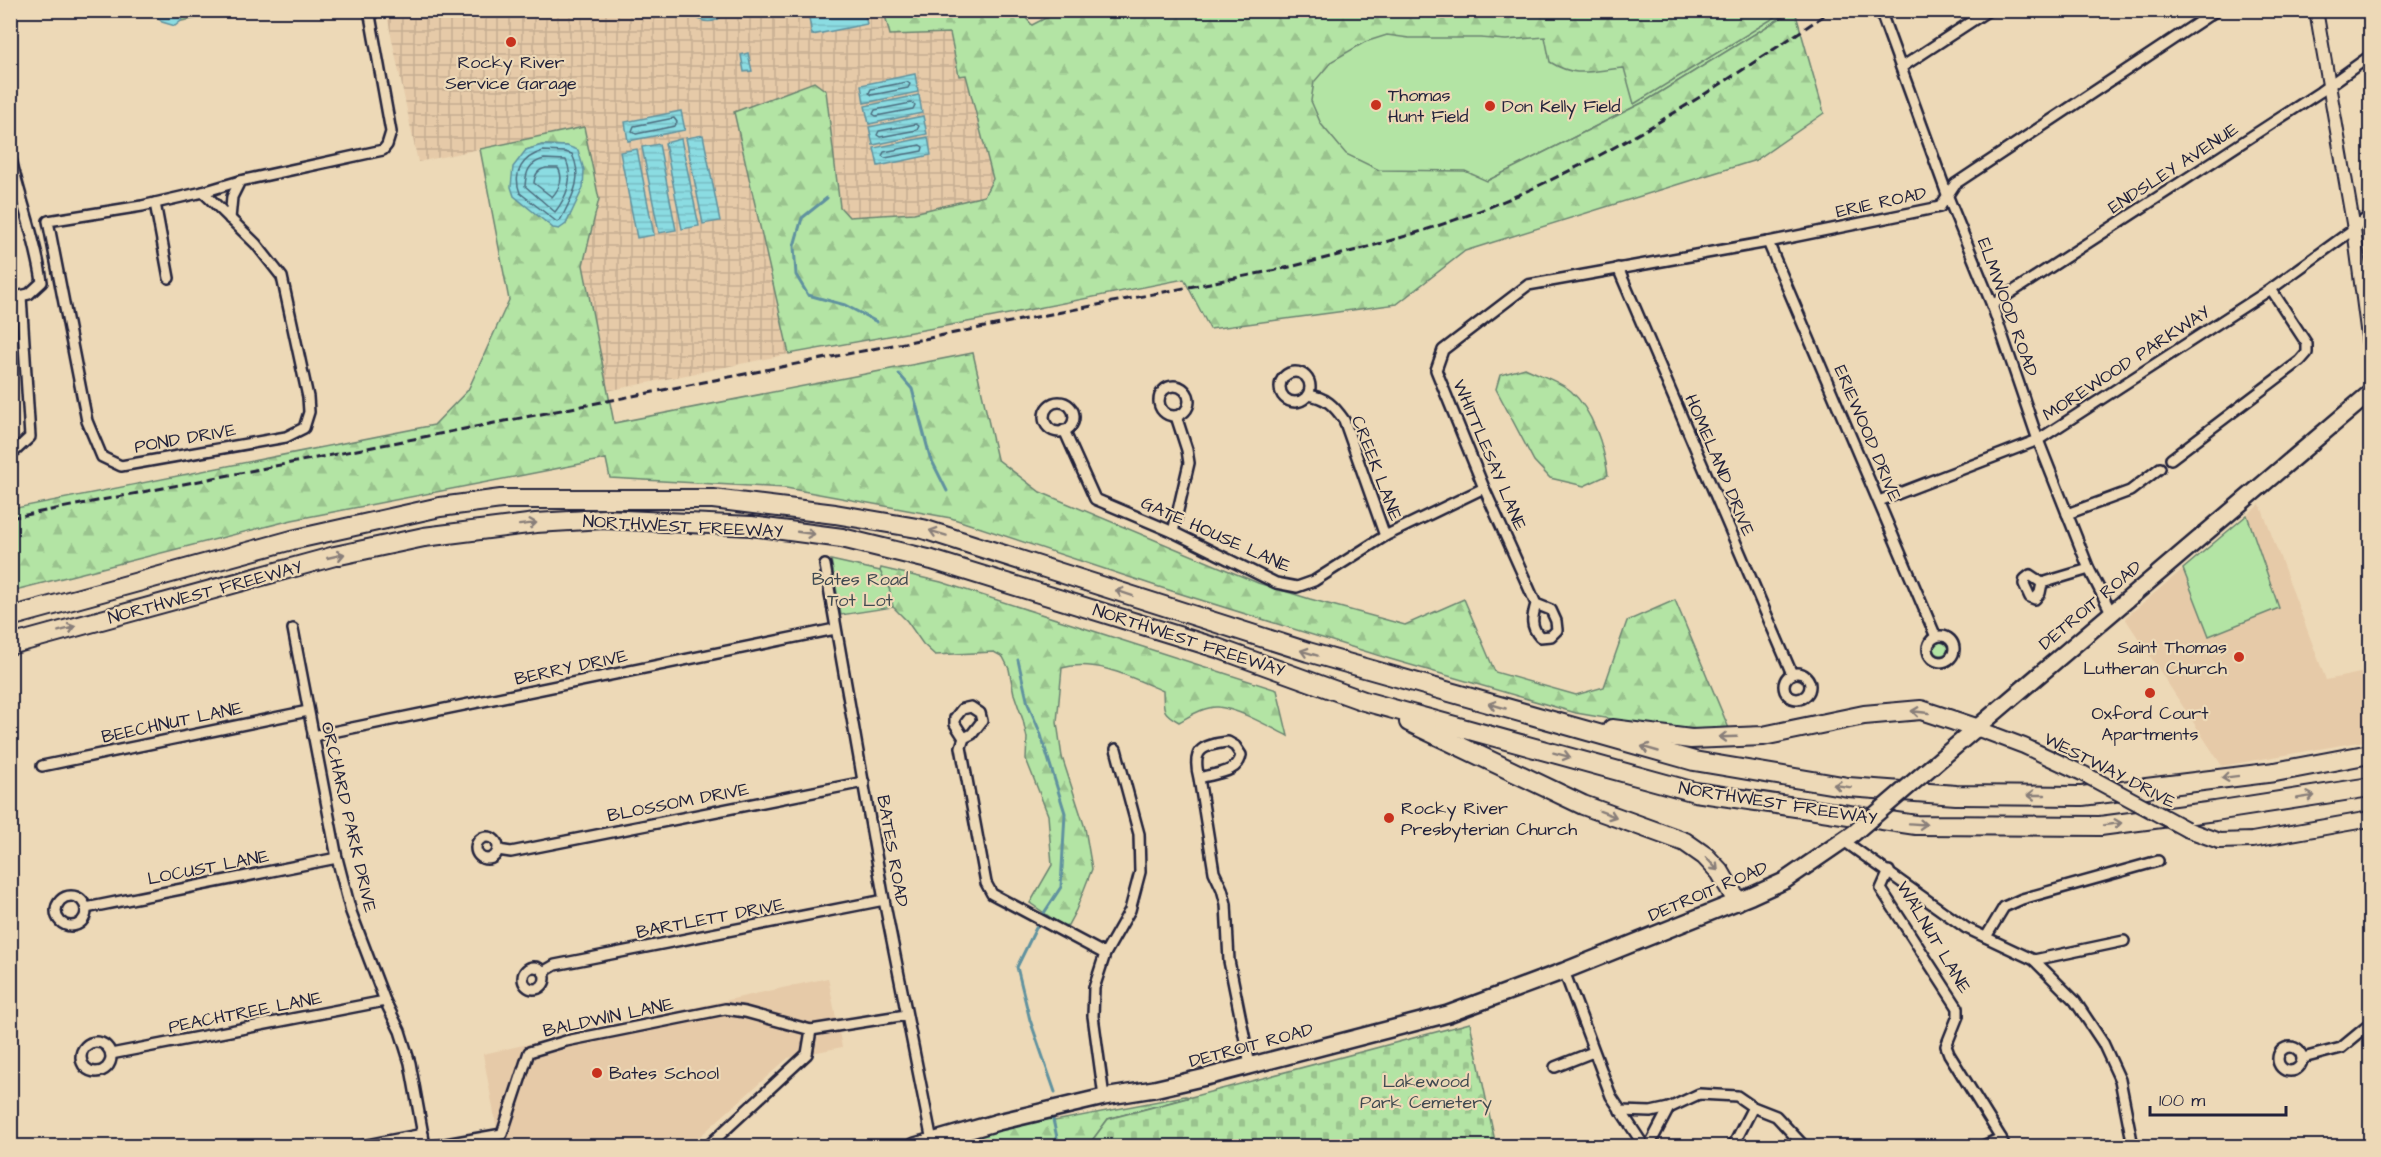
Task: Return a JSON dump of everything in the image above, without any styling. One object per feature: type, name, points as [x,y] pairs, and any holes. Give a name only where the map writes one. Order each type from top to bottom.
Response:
[{"type":"highway","name":"NORTHWEST FREEWAY","points":[[10,617],[292,540],[440,507],[501,499],[713,499],[835,514],[923,529],[1308,652],[1553,722],[1694,761],[1848,787],[1956,795],[2082,796],[2275,772],[2370,754]]},
{"type":"highway","name":"NORTHWEST FREEWAY","points":[[10,645],[335,556],[424,537],[536,523],[615,519],[751,526],[842,538],[932,561],[1086,606],[1237,654],[1364,701],[1695,792],[1916,825],[2100,826],[2370,787]]},
{"type":"highway","points":[[1364,701],[1583,805],[1685,842],[1705,856],[1720,872],[1737,901]]},
{"type":"highway","points":[[1553,722],[1691,739],[1763,736],[1864,715],[1921,710],[1976,728]]},
{"type":"main road","name":"DETROIT ROAD","points":[[915,1146],[1104,1097],[1154,1089],[1448,1014],[1564,971],[1784,881],[1849,837],[2110,612],[2370,393]]},
{"type":"main road","name":"WESTWAY DRIVE","points":[[1976,728],[2024,746],[2085,774],[2186,829],[2219,841],[2252,840],[2370,819]]},
{"type":"street","points":[[203,192],[240,181],[383,150],[391,132],[369,10]]},
{"type":"street","name":"ELMWOOD ROAD","points":[[1880,10],[1948,197],[1992,306],[2038,440],[2089,569],[2110,612]]},
{"type":"street","points":[[1902,67],[1989,10]]},
{"type":"street","name":"ERIE ROAD","points":[[1528,285],[1768,242],[1940,207],[1955,184],[2217,10]]},
{"type":"street","points":[[2316,10],[2331,85],[2354,229],[2370,352]]},
{"type":"street","name":"ENDSLEY AVENUE","points":[[1992,306],[2331,85],[2370,56]]},
{"type":"street","points":[[10,154],[16,186],[25,209],[42,282],[29,294],[16,297],[30,437],[16,450],[10,451]]},
{"type":"street","points":[[230,219],[232,197],[240,181]]},
{"type":"street","name":"POND DRIVE","points":[[203,192],[256,244],[282,278],[308,397],[309,412],[304,428],[286,437],[121,466],[102,457],[87,421],[48,221],[155,203],[203,192]]},
{"type":"street","points":[[155,203],[169,278]]},
{"type":"street","name":"MOREWOOD PARKWAY","points":[[1880,501],[2038,440],[2271,288],[2370,215]]},
{"type":"street","name":"ERIEWOOD DRIVE","points":[[1768,242],[1936,637]]},
{"type":"street","name":"HOMELAND DRIVE","points":[[1618,268],[1792,674]]},
{"type":"street","name":"WHITTLESAY LANE","points":[[1528,285],[1443,350],[1436,369],[1484,488],[1536,604]]},
{"type":"street","points":[[2171,459],[2300,361],[2307,353],[2307,344],[2271,288]]},
{"type":"street","name":"CREEK LANE","points":[[1308,395],[1317,396],[1333,405],[1344,420],[1385,536]]},
{"type":"street","points":[[1173,532],[1189,463],[1176,416]]},
{"type":"street","name":"GATE HOUSE LANE","points":[[1064,430],[1095,499],[1173,532],[1276,584],[1297,587],[1314,581],[1385,536],[1484,488]]},
{"type":"street","points":[[2067,514],[2130,491],[2160,468]]},
{"type":"street","name":"BATES ROAD","points":[[825,565],[884,900],[932,1141]]},
{"type":"street","points":[[2042,583],[2089,569]]},
{"type":"street","name":"ORCHARD PARK DRIVE","points":[[293,629],[337,858],[351,912],[385,1001],[400,1031],[410,1063],[425,1146]]},
{"type":"street","name":"BERRY DRIVE","points":[[313,736],[835,629]]},
{"type":"street","name":"BEECHNUT LANE","points":[[42,766],[308,711]]},
{"type":"street","points":[[963,738],[961,747],[986,883],[992,894],[1105,954]]},
{"type":"street","points":[[1199,778],[1231,770],[1237,766],[1241,755],[1239,750],[1228,742],[1201,749],[1196,756],[1195,763],[1214,872],[1226,904],[1229,961],[1250,1065]]},
{"type":"street","points":[[1104,1097],[1093,1016],[1094,988],[1105,954],[1130,910],[1140,872],[1138,834],[1116,748]]},
{"type":"street","name":"BLOSSOM DRIVE","points":[[498,850],[511,852],[864,782]]},
{"type":"street","points":[[1849,837],[1889,871],[1966,927],[2034,960],[2075,1001],[2103,1043],[2121,1080],[2133,1146]]},
{"type":"street","name":"LOCUST LANE","points":[[86,908],[337,858]]},
{"type":"street","points":[[1986,937],[2004,907],[2022,899],[2157,861]]},
{"type":"street","name":"WALNUT LANE","points":[[1889,871],[1881,889],[1958,1008],[1958,1016],[1946,1046],[1949,1054],[2002,1142]]},
{"type":"street","name":"BARTLETT DRIVE","points":[[543,972],[555,965],[884,900]]},
{"type":"street","points":[[2034,960],[2124,940]]},
{"type":"street","points":[[1564,971],[1611,1096],[1644,1146]]},
{"type":"street","name":"PEACHTREE LANE","points":[[111,1054],[385,1001]]},
{"type":"street","name":"BALDWIN LANE","points":[[434,1146],[502,1134],[529,1052],[566,1041],[725,1010],[745,1012],[811,1030],[906,1016]]},
{"type":"street","points":[[2303,1058],[2341,1047],[2370,1024]]},
{"type":"street","points":[[708,1146],[807,1054],[811,1030]]},
{"type":"street","points":[[1556,1067],[1593,1052]]},
{"type":"street","points":[[1620,1111],[1651,1112],[1669,1108],[1699,1094],[1737,1096],[1753,1107],[1776,1116],[1804,1146]]},
{"type":"street","points":[[1735,1146],[1753,1107]]},
{"type":"street","points":[[1649,1146],[1669,1108]]},
{"type":"street","points":[[362,1146],[423,1134]]},
{"type":"street","points":[[1983,1146],[2002,1142]]},
{"type":"shaded area","points":[[386,11],[884,11],[890,35],[949,32],[959,75],[966,75],[993,180],[985,196],[914,213],[849,217],[840,207],[826,90],[780,313],[789,354],[607,391],[583,265],[599,199],[583,127],[418,162]]},
{"type":"shaded area","points":[[2260,504],[2326,680],[2370,671],[2370,740],[2222,766],[2125,618]]},
{"type":"shaded area","points":[[828,978],[842,1047],[788,1058],[689,1146],[500,1146],[483,1054]]},
{"type":"green space","points":[[1061,10],[1785,11],[1634,104],[1624,68],[1577,72],[1560,67],[1550,62],[1545,37],[1506,40],[1409,38],[1387,35],[1365,42],[1332,61],[1314,82],[1311,101],[1321,124],[1346,154],[1379,170],[1465,171],[1487,181],[1646,101],[1792,11],[1795,11],[1824,113],[1756,160],[1465,251],[1397,304],[1210,329],[1184,279],[973,321],[789,354],[734,112],[814,82],[826,91],[840,207],[849,217],[914,213],[984,196],[993,179],[966,75],[959,76],[950,33],[890,35],[884,11],[1020,11],[1032,25]]},
{"type":"green space","points":[[183,11],[209,11],[210,16],[181,21]]},
{"type":"green space","points":[[1263,11],[1792,11],[1646,101],[1487,181],[1294,249]]},
{"type":"green space","points":[[584,127],[599,199],[583,265],[614,423],[973,353],[997,459],[1040,492],[1258,583],[1405,625],[1464,599],[1495,672],[1576,695],[1604,687],[1627,621],[1675,600],[1730,731],[1663,728],[1576,713],[1390,659],[1159,587],[951,518],[786,488],[610,478],[606,459],[292,520],[11,591],[11,509],[434,425],[468,390],[509,300],[480,149]],"holes":[[[542,145],[567,146],[572,210],[566,224],[526,150]]]},
{"type":"green space","points":[[1525,368],[1561,384],[1579,399],[1596,430],[1604,453],[1608,475],[1584,486],[1550,478],[1534,461],[1496,389],[1500,375]]},
{"type":"green space","points":[[2247,515],[2279,608],[2209,636],[2183,569]]},
{"type":"green space","name":"Bates Road Tot Lot","points":[[831,560],[880,571],[889,587],[893,607],[841,615]]},
{"type":"green space","points":[[881,568],[941,582],[1277,690],[1288,736],[1244,714],[1226,708],[1213,707],[1179,722],[1166,713],[1163,691],[1126,675],[1101,668],[1075,666],[1062,668],[1057,722],[1062,757],[1085,828],[1092,869],[1076,910],[1068,925],[1063,926],[1030,903],[1052,865],[1048,815],[1026,759],[1027,738],[1023,720],[1009,669],[1003,657],[994,652],[935,655],[893,607],[889,587],[880,571]]},
{"type":"green space","points":[[1938,641],[1944,641],[1948,648],[1944,655],[1938,655],[1934,651],[1934,645]]},
{"type":"green space","name":"Lakewood Park Cemetery","points":[[1470,1023],[1496,1146],[1088,1146],[1108,1119]]},
{"type":"green space","points":[[1185,1096],[1190,1097],[1108,1119],[1088,1146],[941,1146],[1053,1115],[1055,1128],[1054,1121]]},
{"type":"water","points":[[847,10],[864,11],[867,24],[812,35],[809,18]]},
{"type":"water","points":[[152,11],[183,11],[181,21],[175,26],[162,22]]},
{"type":"water","points":[[691,11],[726,11],[718,19],[708,22],[699,19]]},
{"type":"water","points":[[748,53],[752,71],[744,72],[741,55]]},
{"type":"water","points":[[915,74],[918,92],[864,103],[861,85]]},
{"type":"water","points":[[919,95],[922,113],[869,124],[865,106]]},
{"type":"water","points":[[681,111],[685,130],[628,141],[625,122]]},
{"type":"water","points":[[923,116],[927,134],[873,145],[869,127]]},
{"type":"water","points":[[703,135],[720,221],[703,224],[686,138]]},
{"type":"water","points":[[928,137],[931,155],[878,166],[874,148]]},
{"type":"water","points":[[681,139],[699,226],[682,229],[665,143]]},
{"type":"water","points":[[659,144],[676,230],[659,233],[642,147]]},
{"type":"water","points":[[542,145],[567,146],[578,150],[584,170],[583,188],[566,224],[559,229],[553,228],[514,196],[511,187],[513,167],[526,150]]},
{"type":"water","points":[[637,149],[654,235],[637,238],[620,152]]},
{"type":"waterway","points":[[827,198],[802,218],[794,246],[796,275],[808,295],[845,305],[877,322]]},
{"type":"waterway","points":[[899,374],[912,389],[930,457],[947,491]]},
{"type":"waterway","points":[[1018,660],[1028,704],[1040,732],[1065,813],[1061,887],[1044,913]]},
{"type":"waterway","points":[[1037,926],[1017,967],[1030,1020],[1055,1092]]},
{"type":"waterway","points":[[1053,1120],[1059,1146]]},
{"type":"railway","points":[[10,518],[1281,269],[1413,234],[1509,199],[1616,146],[1761,58],[1832,10]]},
{"type":"place","name":"Rocky River Service Garage","points":[[511,42]]},
{"type":"place","name":"Thomas Hunt Field","points":[[1376,105]]},
{"type":"place","name":"Don Kelly Field","points":[[1490,106]]},
{"type":"place","name":"Saint Thomas Lutheran Church","points":[[2239,657]]},
{"type":"place","name":"Oxford Court Apartments","points":[[2150,693]]},
{"type":"place","name":"Rocky River Presbyterian Church","points":[[1389,818]]},
{"type":"place","name":"Bates School","points":[[597,1073]]}]
